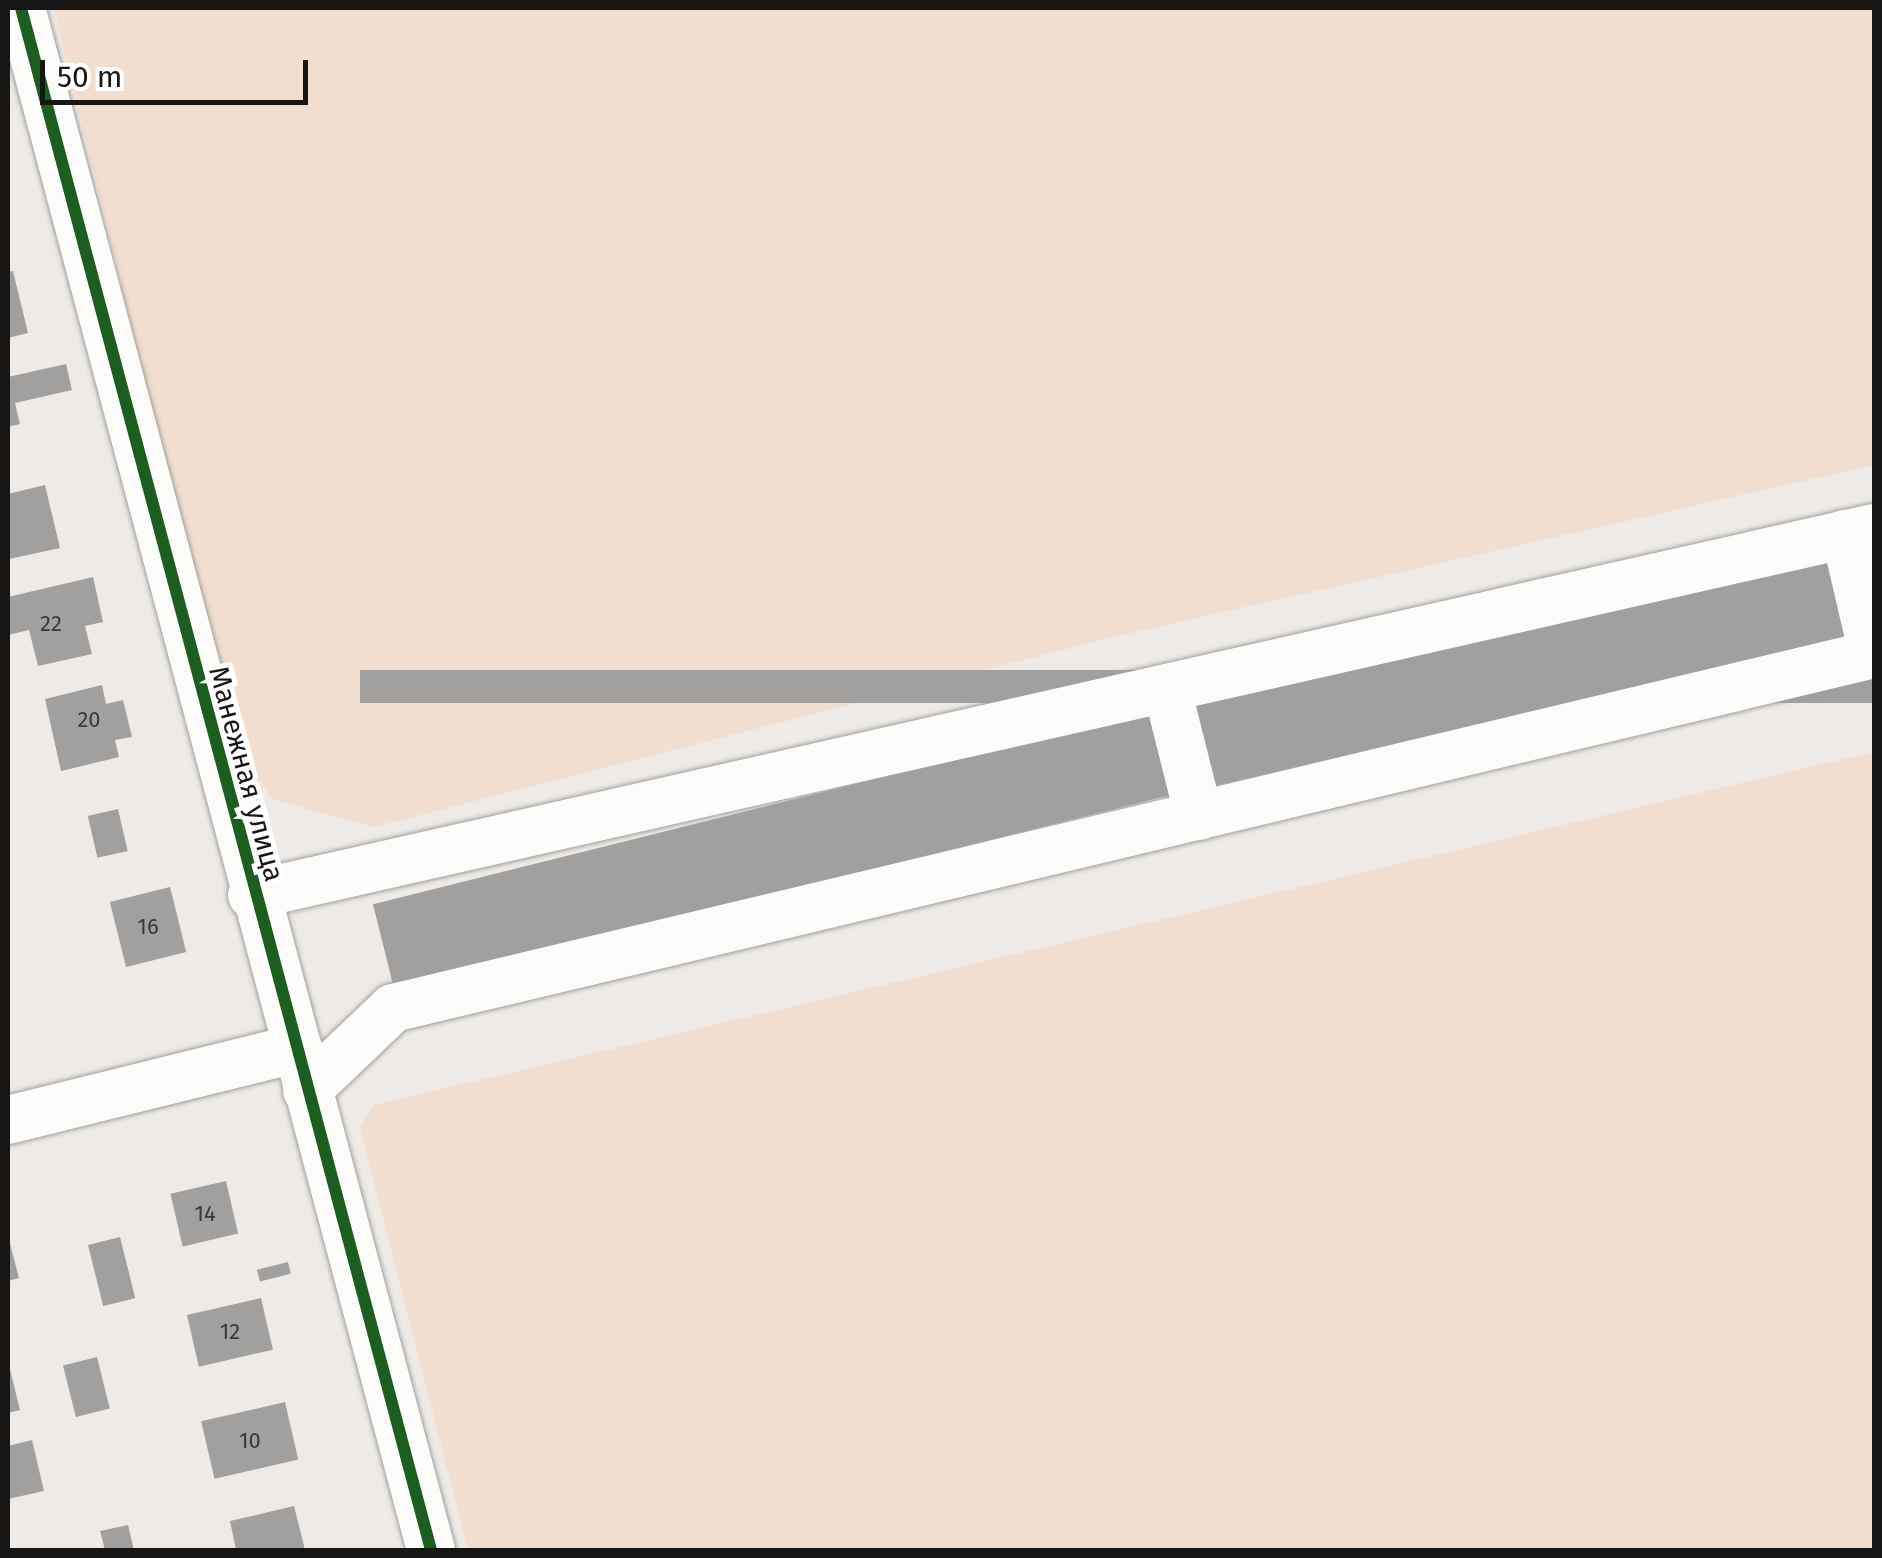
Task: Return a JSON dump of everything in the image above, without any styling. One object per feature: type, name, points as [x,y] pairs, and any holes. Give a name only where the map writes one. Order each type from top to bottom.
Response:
[{"type":"street","name":"Манежная улица","points":[[21,8],[20,60],[302,1069],[431,1550]]},
{"type":"street","points":[[8,1120],[302,1069],[392,1008],[1874,654],[1860,531],[252,896]]},
{"type":"street","points":[[1167,690],[1198,816]]},
{"type":"shaded area","points":[[54,8],[1874,8],[1874,465],[1113,637],[374,827],[271,799],[230,729]]},
{"type":"shaded area","points":[[1874,752],[1874,1550],[468,1550],[360,1128],[374,1105]]},
{"type":"building","points":[[13,271],[28,333],[8,338],[8,272]]},
{"type":"building","points":[[66,364],[72,390],[15,403],[20,424],[8,427],[8,377]]},
{"type":"building","points":[[45,485],[60,548],[9,559],[8,494]]},
{"type":"building","points":[[1837,553],[1857,638],[1205,788],[1185,703]]},
{"type":"building","points":[[93,577],[103,622],[85,626],[92,654],[38,666],[29,630],[8,635],[8,597]]},
{"type":"building","points":[[360,670],[1874,670],[1874,703],[360,703]]},
{"type":"building","points":[[102,685],[106,704],[123,700],[132,737],[115,740],[119,757],[61,771],[45,699]]},
{"type":"building","points":[[1156,709],[1177,793],[394,989],[373,904]]},
{"type":"building","points":[[118,809],[128,851],[97,858],[88,816]]},
{"type":"building","points":[[170,887],[186,952],[126,967],[110,902]]},
{"type":"building","points":[[226,1181],[238,1234],[183,1246],[170,1194]]},
{"type":"building","points":[[8,1236],[19,1278],[8,1281]]},
{"type":"building","points":[[120,1237],[135,1298],[103,1306],[88,1245]]},
{"type":"building","points":[[288,1262],[291,1274],[260,1281],[257,1270]]},
{"type":"building","points":[[261,1298],[273,1350],[199,1367],[187,1315]]},
{"type":"building","points":[[97,1357],[110,1408],[76,1417],[63,1365]]},
{"type":"building","points":[[8,1361],[20,1410],[8,1413]]},
{"type":"building","points":[[285,1402],[298,1459],[214,1479],[201,1421]]},
{"type":"building","points":[[32,1440],[44,1491],[8,1499],[8,1446]]},
{"type":"building","points":[[294,1506],[305,1550],[236,1550],[230,1521]]},
{"type":"building","points":[[128,1525],[134,1550],[105,1550],[100,1531]]},
{"type":"cycle path","points":[[21,8],[431,1550]]}]
